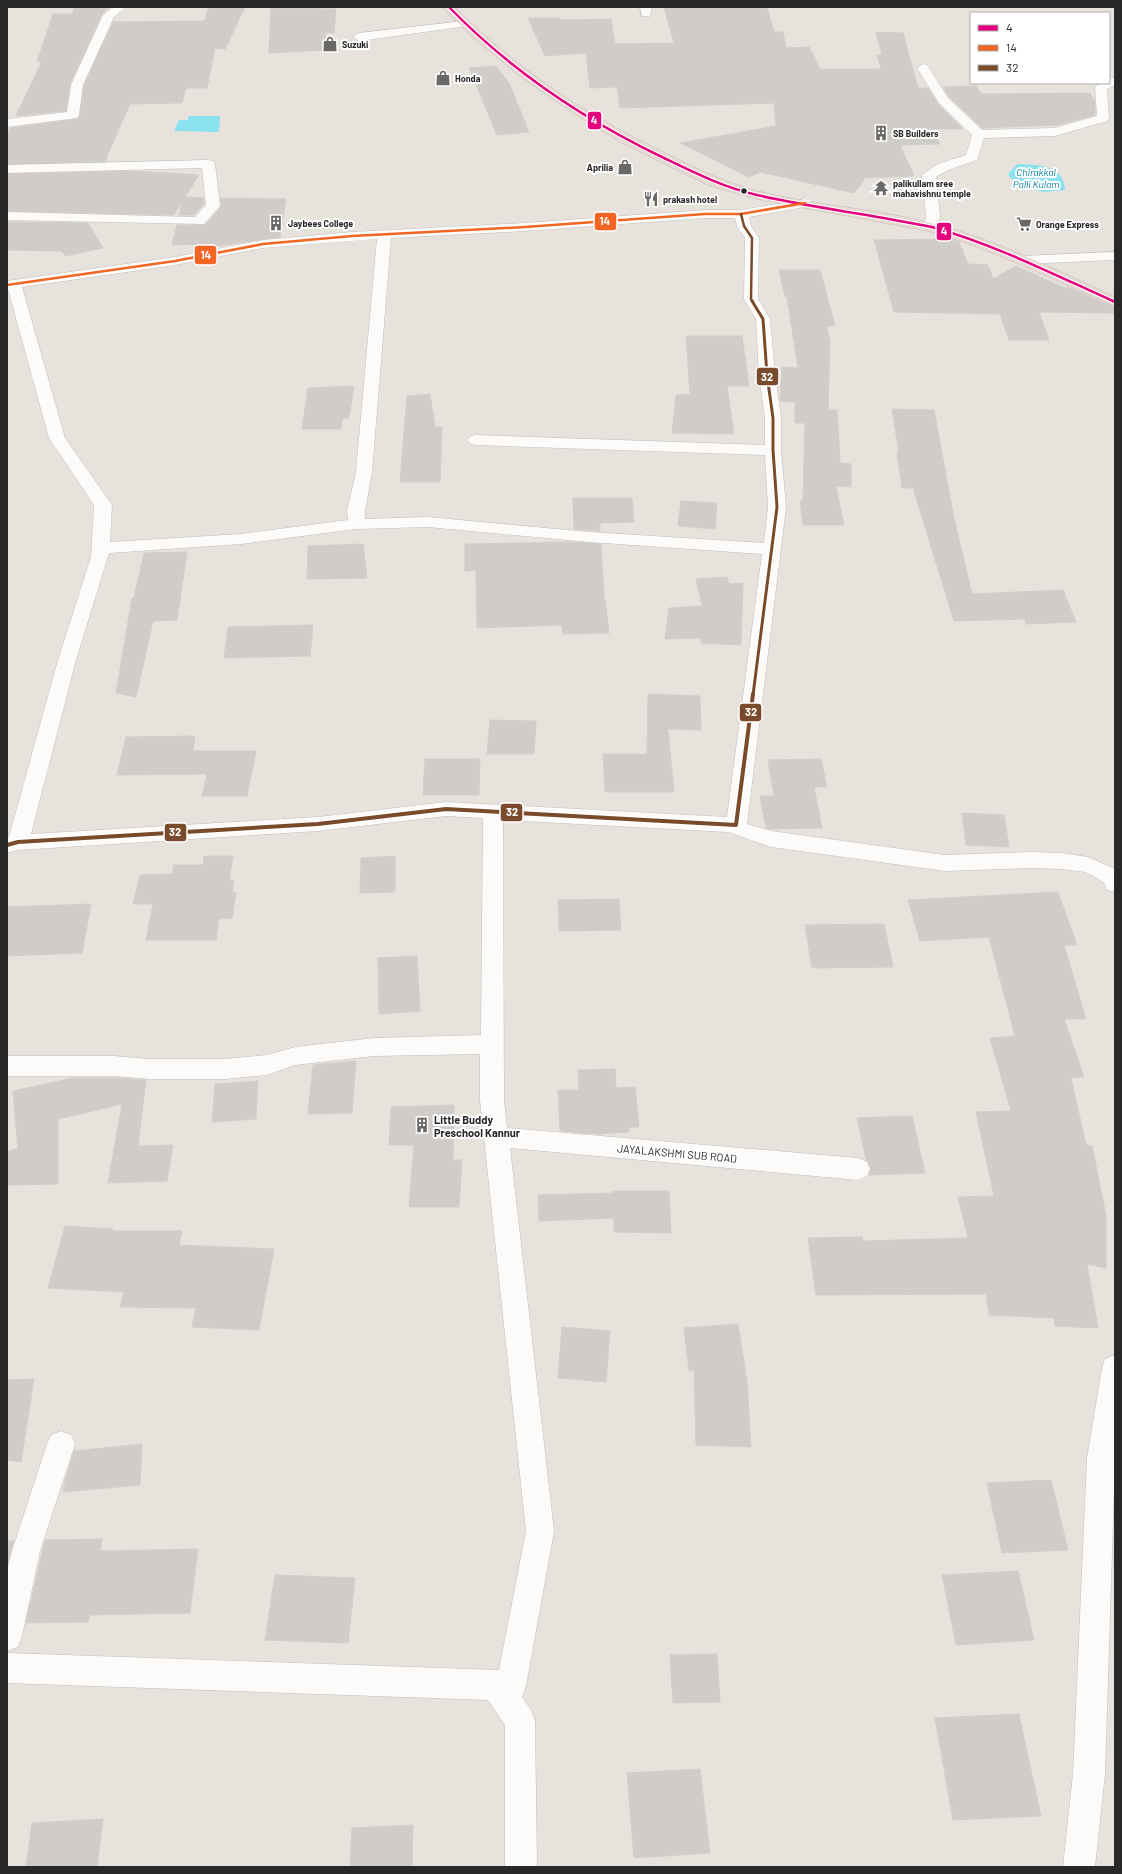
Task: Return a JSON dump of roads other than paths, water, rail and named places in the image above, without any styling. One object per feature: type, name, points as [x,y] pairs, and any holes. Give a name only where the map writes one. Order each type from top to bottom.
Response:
[{"type":"highway","points":[[449,7],[464,24],[521,71],[576,110],[627,140],[715,183],[757,195],[931,227],[972,240],[1022,260],[1115,302]]},
{"type":"street","points":[[7,123],[73,115],[77,85],[109,16],[120,7]]},
{"type":"street","points":[[359,37],[464,24]]},
{"type":"street","points":[[923,68],[944,100],[979,134],[1055,132],[1109,119],[1101,87],[1108,84]]},
{"type":"street","points":[[931,227],[933,217],[929,175],[943,167],[972,157],[979,134]]},
{"type":"street","points":[[7,169],[208,164],[213,206],[199,221],[7,216]]},
{"type":"street","points":[[736,825],[446,809],[318,824],[13,844],[66,660],[100,557],[103,505],[57,438],[11,284],[175,261],[263,244],[705,214],[741,214],[805,203]]},
{"type":"street","points":[[741,214],[744,226],[752,238],[751,299],[763,319],[767,375],[773,418],[773,450],[777,507],[770,549],[736,828],[771,838],[945,863],[1033,860],[1061,861],[1088,865],[1105,872],[1115,884]]},
{"type":"street","points":[[357,524],[356,511],[364,472],[384,235]]},
{"type":"street","points":[[1022,260],[1115,256]]},
{"type":"street","points":[[475,440],[773,450]]},
{"type":"street","points":[[100,548],[241,539],[357,524],[428,522],[589,537],[770,549]]},
{"type":"street","points":[[7,1668],[511,1686],[540,1531],[492,1100],[493,812]]},
{"type":"street","points":[[7,1066],[114,1066],[150,1069],[225,1069],[267,1065],[296,1056],[374,1047],[492,1044]]},
{"type":"street","name":"JAYALAKSHMI SUB ROAD","points":[[496,1137],[858,1169]]},
{"type":"street","points":[[1079,1867],[1089,1774],[1101,1458],[1115,1368]]},
{"type":"street","points":[[7,1636],[26,1551],[61,1444]]},
{"type":"street","points":[[496,1686],[520,1721],[521,1867]]},
{"type":"water","points":[[189,116],[220,116],[219,132],[174,131],[179,120],[188,120]]},
{"type":"water","name":"Chirakkal Palli Kulam","points":[[1017,164],[1041,166],[1055,171],[1060,175],[1065,190],[1044,192],[1017,186],[1008,174]]},
{"type":"place","name":"Suzuki","points":[[330,44]]},
{"type":"place","name":"Honda","points":[[443,78]]},
{"type":"place","name":"SB Builders","points":[[881,133]]},
{"type":"place","name":"Aprilia","points":[[625,167]]},
{"type":"place","name":"palikullam sree mahavishnu temple","points":[[881,188]]},
{"type":"place","name":"prakash hotel","points":[[651,199]]},
{"type":"place","name":"Jaybees College","points":[[276,223]]},
{"type":"place","name":"Orange Express","points":[[1024,224]]},
{"type":"place","name":"Little Buddy Preschool Kannur","points":[[422,1125]]}]
